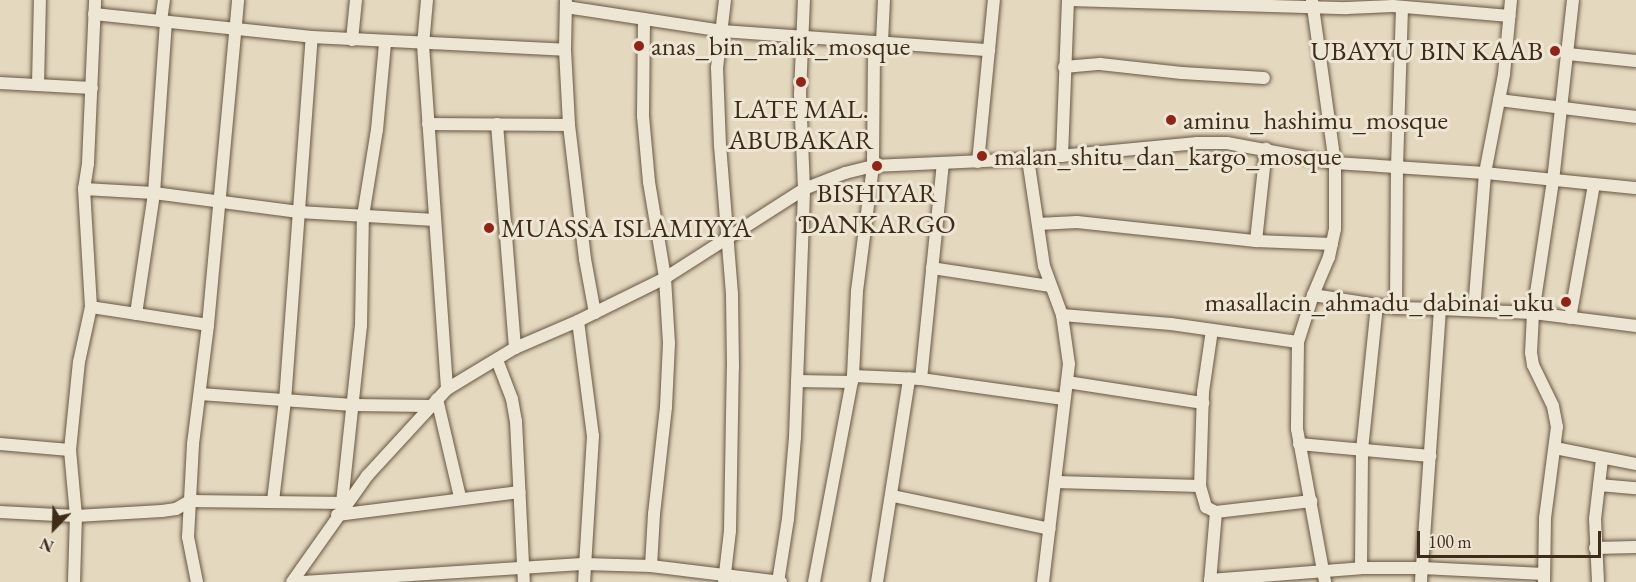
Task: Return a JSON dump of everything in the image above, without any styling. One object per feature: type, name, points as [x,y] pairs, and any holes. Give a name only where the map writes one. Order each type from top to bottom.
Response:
[{"type":"street","points":[[38,85],[40,0]]},
{"type":"street","points":[[74,582],[76,516],[70,450],[79,362],[91,307],[84,189],[92,88],[95,0]]},
{"type":"street","points":[[136,314],[154,194],[164,0]]},
{"type":"street","points":[[197,582],[188,537],[193,444],[208,325],[238,0]]},
{"type":"street","points":[[352,40],[356,0]]},
{"type":"street","points":[[428,0],[423,45],[447,389]]},
{"type":"street","points":[[724,578],[730,531],[733,410],[732,294],[717,68],[725,0]]},
{"type":"street","points":[[303,582],[585,564],[651,566],[724,578],[780,582],[788,519],[797,381],[804,189],[800,94],[804,0]]},
{"type":"street","points":[[814,582],[852,379],[857,291],[873,166],[878,42],[884,0]]},
{"type":"street","points":[[978,162],[994,0]]},
{"type":"street","points":[[1062,156],[1064,67],[1069,0],[1348,4],[1510,16]]},
{"type":"street","points":[[1474,310],[1485,173],[1499,100],[1512,0]]},
{"type":"street","points":[[1216,512],[1210,581],[1324,576],[1361,568],[1422,567],[1544,578],[1545,518],[1557,427],[1553,406],[1533,365],[1531,353],[1533,313],[1563,108],[1573,0]]},
{"type":"street","points":[[1313,3],[1335,163],[1335,229],[1332,244],[1298,342],[1299,444],[1324,576]]},
{"type":"street","points":[[595,313],[585,259],[569,125],[565,50],[566,4],[722,31],[803,39],[989,50]]},
{"type":"street","points":[[1396,308],[1397,167],[1402,8]]},
{"type":"street","points":[[94,14],[312,38],[565,50]]},
{"type":"street","points":[[644,19],[643,116],[649,182],[665,278],[669,343],[666,407],[654,514],[651,566]]},
{"type":"street","points":[[273,501],[285,401],[312,38]]},
{"type":"street","points":[[344,503],[361,326],[363,216],[377,130],[385,42]]},
{"type":"street","points":[[1568,54],[1636,61]]},
{"type":"street","points":[[1064,67],[1100,64],[1182,74],[1264,78]]},
{"type":"street","points":[[0,83],[92,88]]},
{"type":"street","points":[[1499,100],[1636,117]]},
{"type":"street","points":[[428,124],[569,125]]},
{"type":"street","points":[[497,124],[515,348]]},
{"type":"street","points":[[292,582],[344,503],[447,389],[515,348],[578,321],[665,278],[728,240],[804,189],[873,166],[1028,159],[1197,143],[1227,143],[1335,163],[1485,173],[1636,188]]},
{"type":"street","points":[[1256,241],[1266,149]]},
{"type":"street","points":[[1028,159],[1050,286],[1062,315],[1069,364],[1043,582]]},
{"type":"street","points":[[877,582],[915,379],[932,268],[943,164]]},
{"type":"street","points":[[1570,318],[1594,185]]},
{"type":"street","points":[[84,189],[154,194],[299,212],[435,220]]},
{"type":"street","points":[[1038,224],[1097,223],[1129,229],[1256,241],[1332,244]]},
{"type":"street","points":[[932,268],[1050,286]]},
{"type":"street","points":[[1313,295],[1396,308],[1533,313],[1636,326]]},
{"type":"street","points":[[1361,568],[1362,450],[1377,306]]},
{"type":"street","points":[[91,307],[208,325]]},
{"type":"street","points":[[1421,582],[1440,309]]},
{"type":"street","points":[[1062,315],[1212,330],[1298,342]]},
{"type":"street","points":[[578,321],[593,436],[584,582]]},
{"type":"street","points":[[1212,330],[1203,403],[1200,486],[1206,507],[1216,512],[1311,501]]},
{"type":"street","points":[[497,360],[512,399],[516,422],[524,582]]},
{"type":"street","points":[[797,381],[915,379],[1064,399]]},
{"type":"street","points":[[1066,382],[1203,403]]},
{"type":"street","points":[[200,394],[353,405],[434,403]]},
{"type":"street","points":[[434,403],[460,497]]},
{"type":"street","points":[[0,444],[70,450]]},
{"type":"street","points":[[1299,444],[1430,456]]},
{"type":"street","points":[[1555,448],[1636,464]]},
{"type":"street","points":[[1598,582],[1596,548],[1602,459]]},
{"type":"street","points":[[1056,482],[1200,486]]},
{"type":"street","points":[[1599,484],[1636,488]]},
{"type":"street","points":[[337,515],[460,497],[520,492]]},
{"type":"street","points":[[892,496],[1050,529]]},
{"type":"street","points":[[0,512],[76,516],[162,511],[176,509],[190,501],[344,503]]},
{"type":"street","points":[[1596,548],[1636,547]]},
{"type":"place","name":"anas_bin_malik_mosque","points":[[639,46]]},
{"type":"place","name":"UBAYYU BIN KAAB","points":[[1555,51]]},
{"type":"place","name":"LATE MAL. ABUBAKAR","points":[[801,82]]},
{"type":"place","name":"aminu_hashimu_mosque","points":[[1171,120]]},
{"type":"place","name":"malan_shitu_dan_kargo_mosque","points":[[982,156]]},
{"type":"place","name":"BISHIYAR ƊANKARGO","points":[[877,166]]},
{"type":"place","name":"MUASSA ISLAMIYYA","points":[[489,228]]},
{"type":"place","name":"masallacin_ahmadu_dabinai_uku","points":[[1566,302]]}]
